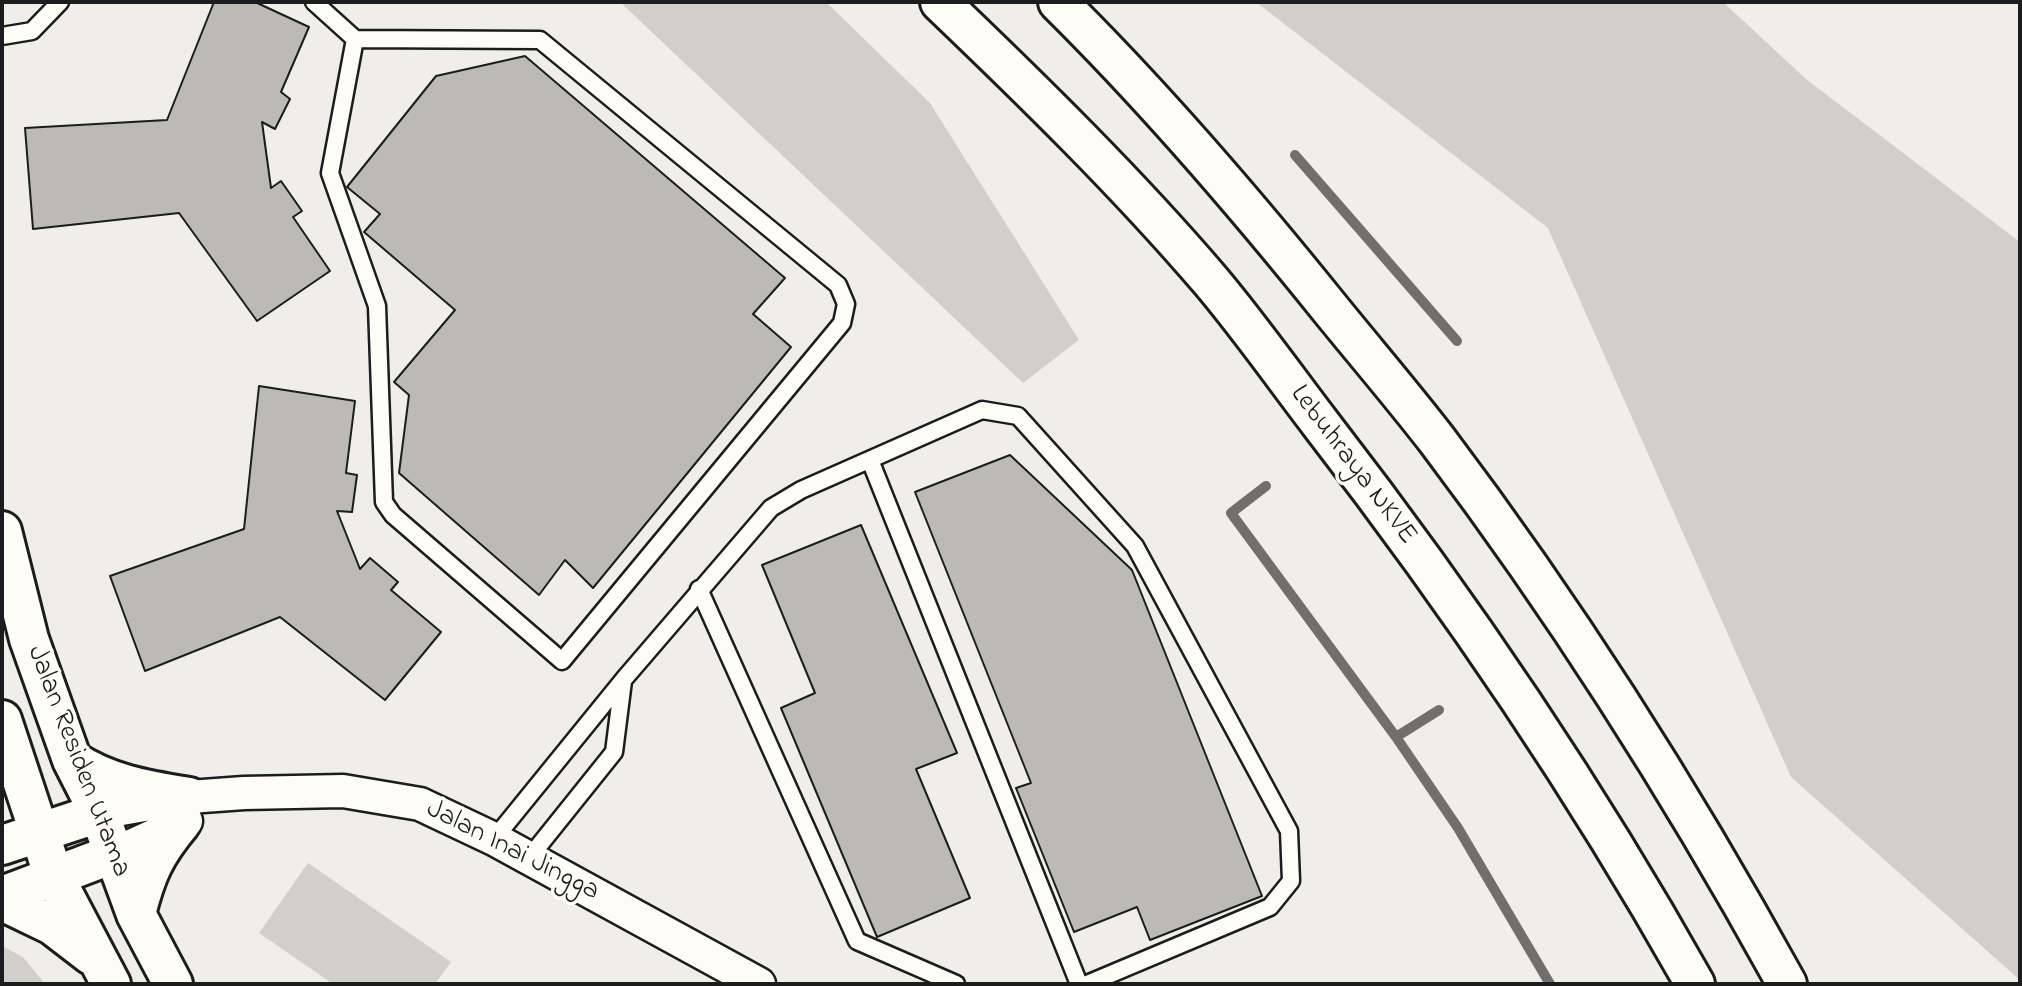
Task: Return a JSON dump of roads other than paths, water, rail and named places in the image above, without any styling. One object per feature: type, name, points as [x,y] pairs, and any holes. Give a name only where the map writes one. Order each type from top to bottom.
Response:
[{"type":"main road","name":"Lebuhraya NKVE","points":[[940,2],[1065,122],[1210,281],[1372,490],[1523,702],[1695,984]]},
{"type":"main road","points":[[1059,2],[1110,53],[1271,235],[1437,441],[1601,672],[1727,874],[1787,984]]},
{"type":"main road","name":"Jalan Residen Utama","points":[[2,531],[29,639],[72,760],[99,813],[136,914],[173,984]]},
{"type":"main road","points":[[2,781],[4,726]]},
{"type":"main road","name":"Jalan Residen Utama","points":[[4,726],[53,874],[106,974]]},
{"type":"main road","points":[[72,760],[96,776],[185,810],[146,872],[136,914]]},
{"type":"main road","points":[[2,845],[99,813]]},
{"type":"main road","points":[[2,898],[53,874],[113,854]]},
{"type":"main road","points":[[2,898],[52,925],[106,974]]},
{"type":"street","name":"Jalan Inai Jingga","points":[[99,813],[185,810],[244,793],[343,792],[420,804],[494,839],[759,984]]},
{"type":"street","name":"Jalan Inai Jingga","points":[[113,854],[185,810]]},
{"type":"lane","points":[[2,36],[32,31],[60,2]]},
{"type":"lane","points":[[314,2],[355,38],[540,40],[838,285],[846,304],[842,323],[562,661],[393,515],[384,502],[377,306],[330,173],[355,38]]},
{"type":"lane","points":[[494,839],[699,589],[771,508],[801,490],[982,411],[1018,416],[1135,546],[1289,831],[1291,881],[1270,907],[1087,984]]},
{"type":"lane","points":[[870,460],[1079,984]]},
{"type":"lane","points":[[699,589],[857,941],[956,984]]},
{"type":"lane","points":[[529,858],[614,752],[624,679]]},
{"type":"waterway","points":[[1295,155],[1457,341]]},
{"type":"waterway","points":[[1266,486],[1231,513],[1396,737],[1458,828],[1550,984]]},
{"type":"waterway","points":[[1396,737],[1439,710]]}]
